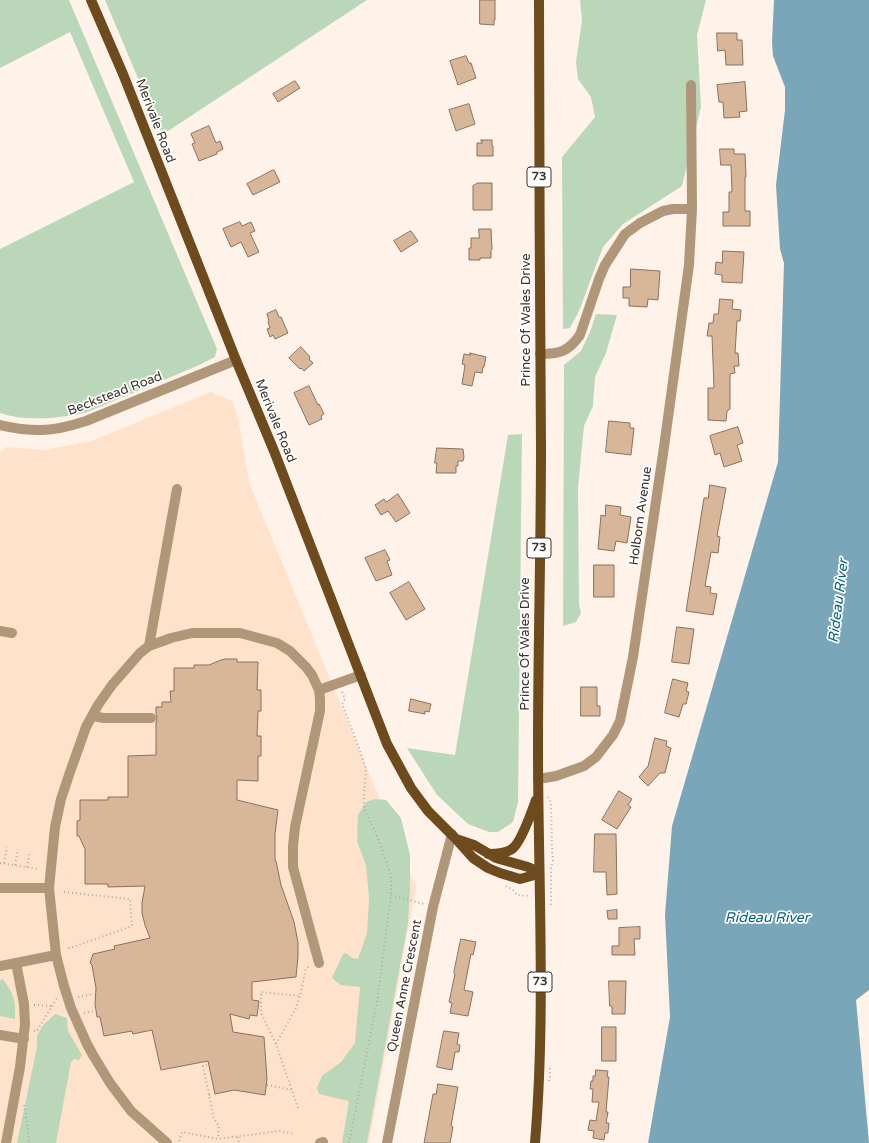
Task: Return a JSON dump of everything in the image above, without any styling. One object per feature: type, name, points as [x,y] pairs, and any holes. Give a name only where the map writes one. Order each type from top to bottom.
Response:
[{"type":"main road","name":"Merivale Road","points":[[91,0],[123,74],[236,360],[277,458],[387,744],[411,788],[428,811],[473,858],[500,873],[520,879],[539,872]]},
{"type":"main road","name":"Prince Of Wales Drive","points":[[535,1143],[541,1042],[538,784],[538,645],[541,450],[539,0]]},
{"type":"main road","points":[[488,854],[500,854],[515,847],[525,829],[532,810],[538,784]]},
{"type":"main road","name":"Merivale Road","points":[[454,837],[504,861],[528,867],[539,872]]},
{"type":"street","name":"Holborn Avenue","points":[[538,784],[584,766],[596,757],[613,735],[620,721],[633,657],[689,265],[692,209],[691,86]]},
{"type":"street","points":[[540,354],[554,354],[563,352],[580,336],[605,265],[625,234],[640,223],[663,211],[673,209],[692,209]]},
{"type":"street","name":"Beckstead Road","points":[[0,425],[40,430],[68,426],[86,421],[236,360]]},
{"type":"street","points":[[149,646],[177,490]]},
{"type":"street","points":[[0,631],[12,633]]},
{"type":"street","points":[[167,1143],[131,1111],[110,1082],[93,1055],[69,1004],[56,952],[48,888],[54,838],[61,799],[84,733],[98,705],[112,685],[134,659],[149,646],[170,638],[192,633],[240,633],[277,643],[290,651],[312,675],[319,690],[320,711],[294,827],[293,867],[319,963]]},
{"type":"street","points":[[319,690],[361,675]]},
{"type":"street","points":[[92,716],[104,718],[151,718]]},
{"type":"street","name":"Queen Anne Crescent","points":[[387,1143],[433,907],[454,837]]},
{"type":"street","points":[[0,888],[48,888]]},
{"type":"street","points":[[0,966],[56,952]]},
{"type":"street","points":[[6,1143],[25,1035],[24,1004],[16,963]]},
{"type":"street","points":[[0,1034],[25,1035]]},
{"type":"path","points":[[339,683],[345,699],[342,704],[366,769],[364,809],[376,833],[391,875],[391,896],[377,1002],[350,1143]]},
{"type":"path","points":[[4,863],[7,847]]},
{"type":"path","points":[[15,865],[18,849]]},
{"type":"path","points":[[27,867],[30,851]]},
{"type":"path","points":[[0,863],[39,869]]},
{"type":"path","points":[[56,952],[132,926],[130,899],[64,892]]},
{"type":"path","points":[[391,896],[433,907]]},
{"type":"path","points":[[276,1044],[296,1008],[306,968],[319,963]]},
{"type":"path","points":[[298,1108],[276,1044],[261,1013],[261,992],[300,996]]},
{"type":"path","points":[[78,997],[94,994]]},
{"type":"path","points":[[25,1035],[37,1031],[59,995]]},
{"type":"path","points":[[34,1005],[52,1006]]},
{"type":"path","points":[[84,1013],[95,1011]]},
{"type":"path","points":[[207,1065],[203,1066],[214,1119],[219,1126],[218,1139]]},
{"type":"path","points":[[267,1085],[293,1090]]},
{"type":"path","points":[[209,1095],[213,1094]]},
{"type":"path","points":[[15,1096],[23,1100],[29,1143]]},
{"type":"path","points":[[179,1141],[182,1132],[218,1139],[280,1131],[294,1134]]},
{"type":"path","points":[[238,1137],[238,1143]]},
{"type":"shaded area","points":[[211,392],[232,401],[237,414],[250,485],[416,887],[369,1143],[0,1143],[0,452],[6,447],[45,450],[91,441]]},
{"type":"green space","points":[[0,0],[69,0],[217,349],[215,357],[197,366],[85,413],[53,418],[21,418],[0,413],[0,249],[134,182],[70,32],[0,68]]},
{"type":"green space","points":[[105,0],[367,0],[162,135]]},
{"type":"green space","points":[[580,0],[706,0],[697,35],[701,107],[682,186],[623,224],[603,247],[579,311],[570,328],[563,329],[562,157],[595,117],[591,97],[578,79],[576,62],[582,20]]},
{"type":"green space","points":[[596,314],[617,315],[606,353],[595,377],[593,406],[584,426],[578,487],[579,604],[581,613],[576,622],[563,626],[564,365],[581,351],[590,332]]},
{"type":"green space","points":[[522,434],[518,802],[513,822],[498,832],[489,832],[468,824],[437,795],[407,748],[455,755],[508,435]]},
{"type":"green space","points":[[375,799],[386,800],[401,818],[410,855],[408,923],[367,1143],[342,1143],[349,1101],[319,1094],[317,1088],[322,1076],[341,1062],[355,1043],[360,987],[341,985],[332,978],[343,954],[346,953],[352,958],[358,959],[367,933],[369,899],[366,865],[357,841],[358,815],[366,802]]},
{"type":"green space","points":[[3,979],[14,998],[15,1019],[0,1016],[0,980]]},
{"type":"green space","points":[[55,1014],[67,1018],[68,1031],[82,1055],[79,1060],[74,1059],[71,1062],[56,1143],[17,1143],[37,1047],[37,1036],[43,1025]]},
{"type":"water","name":"Rideau River","points":[[774,0],[869,0],[869,990],[856,1000],[869,1143],[648,1143],[670,1017],[665,915],[672,826],[778,462],[784,263],[780,249],[776,185],[785,110],[785,87],[773,56],[772,42]]},
{"type":"building","points":[[480,0],[495,0],[494,25],[480,24]]},
{"type":"building","points":[[717,33],[737,33],[737,40],[742,40],[743,65],[726,65],[725,50],[718,51]]},
{"type":"building","points":[[466,56],[469,63],[471,63],[476,78],[458,85],[450,61]]},
{"type":"building","points":[[295,81],[300,88],[278,102],[273,94]]},
{"type":"building","points":[[745,82],[747,111],[739,112],[740,117],[724,118],[723,102],[719,102],[717,85]]},
{"type":"building","points":[[469,104],[475,124],[456,131],[449,110]]},
{"type":"building","points":[[209,126],[216,143],[220,141],[223,149],[217,152],[217,154],[199,161],[192,144],[195,143],[191,134]]},
{"type":"building","points":[[481,140],[492,140],[493,156],[477,156],[477,143],[482,143]]},
{"type":"building","points":[[720,149],[734,149],[734,154],[745,154],[745,211],[750,211],[750,226],[723,226],[723,212],[729,212],[729,192],[732,192],[731,165],[721,165]]},
{"type":"building","points":[[273,170],[280,182],[253,195],[247,184]]},
{"type":"building","points":[[478,183],[492,183],[492,210],[473,210],[473,186]]},
{"type":"building","points":[[240,222],[242,226],[251,222],[255,231],[250,233],[259,252],[248,257],[241,242],[231,247],[223,229]]},
{"type":"building","points":[[479,229],[491,229],[491,258],[469,260],[471,238],[479,238]]},
{"type":"building","points":[[411,231],[418,241],[401,252],[394,241]]},
{"type":"building","points":[[723,251],[744,252],[742,283],[722,282],[722,275],[715,274],[716,262],[722,263]]},
{"type":"building","points":[[631,269],[660,271],[658,300],[648,299],[647,307],[629,306],[629,298],[623,298],[623,287],[630,287]]},
{"type":"building","points":[[720,299],[733,300],[732,309],[741,310],[740,321],[737,321],[735,353],[738,353],[739,366],[734,366],[735,373],[730,374],[730,409],[727,411],[726,421],[708,420],[708,388],[714,388],[712,336],[707,336],[709,323],[713,323],[714,314],[718,314]]},
{"type":"building","points":[[276,310],[288,333],[275,339],[273,335],[270,337],[267,329],[270,328],[267,314]]},
{"type":"building","points":[[301,347],[313,363],[304,371],[289,358]]},
{"type":"building","points":[[470,353],[486,357],[482,373],[475,372],[472,386],[462,384],[465,365],[462,364],[464,354],[470,355]]},
{"type":"building","points":[[309,386],[324,414],[321,416],[322,419],[309,425],[294,393]]},
{"type":"building","points":[[609,421],[630,423],[630,428],[634,428],[631,455],[606,452]]},
{"type":"building","points":[[738,427],[743,443],[737,445],[742,461],[724,467],[720,453],[715,455],[710,436]]},
{"type":"building","points":[[437,448],[463,449],[463,461],[458,461],[456,473],[436,473],[437,463],[435,463]]},
{"type":"building","points":[[710,485],[726,488],[717,536],[720,537],[718,553],[711,552],[705,586],[711,587],[710,593],[717,594],[713,615],[686,611],[704,498],[708,498]]},
{"type":"building","points":[[398,494],[410,513],[396,522],[388,511],[381,515],[375,505],[384,499],[386,502]]},
{"type":"building","points":[[606,505],[621,507],[620,515],[631,517],[627,543],[616,541],[614,551],[598,549],[601,515],[605,516]]},
{"type":"building","points":[[385,550],[390,560],[387,561],[392,575],[376,581],[365,558]]},
{"type":"building","points":[[594,565],[614,565],[614,597],[594,597]]},
{"type":"building","points":[[409,582],[425,609],[406,620],[390,593]]},
{"type":"building","points":[[677,627],[694,629],[689,664],[672,662]]},
{"type":"building","points":[[226,659],[237,659],[237,662],[258,662],[257,690],[261,690],[261,711],[258,711],[257,736],[261,736],[261,756],[258,756],[258,781],[237,780],[237,800],[278,810],[275,834],[275,861],[281,885],[294,922],[298,942],[296,977],[252,982],[252,1000],[259,1001],[257,1016],[250,1015],[249,1019],[230,1014],[233,1032],[264,1037],[267,1079],[265,1095],[234,1090],[215,1094],[208,1061],[161,1070],[152,1030],[133,1034],[132,1031],[104,1036],[100,1017],[97,1017],[95,1004],[96,988],[92,965],[90,963],[93,954],[115,949],[114,946],[150,938],[142,913],[145,886],[108,887],[108,884],[85,884],[85,849],[79,836],[77,836],[77,821],[80,820],[80,800],[108,800],[108,797],[128,797],[128,756],[156,755],[156,707],[162,707],[162,702],[171,702],[170,691],[174,691],[174,668],[194,668],[194,665],[209,665]]},
{"type":"building","points":[[673,679],[688,683],[686,691],[689,692],[686,704],[683,704],[679,717],[665,713]]},
{"type":"building","points":[[581,687],[597,687],[597,706],[600,706],[600,716],[581,716]]},
{"type":"building","points":[[411,699],[431,704],[429,712],[425,711],[425,714],[409,711]]},
{"type":"building","points":[[655,738],[667,741],[666,746],[671,748],[665,773],[660,773],[648,786],[639,777],[648,766]]},
{"type":"building","points":[[619,791],[632,799],[628,805],[631,807],[617,829],[602,820]]},
{"type":"building","points":[[595,834],[616,834],[617,894],[607,895],[606,872],[594,872]]},
{"type":"building","points":[[617,910],[617,919],[608,919],[607,911]]},
{"type":"building","points":[[640,927],[640,939],[634,939],[635,955],[612,955],[612,946],[619,946],[619,928]]},
{"type":"building","points":[[461,939],[476,942],[473,955],[471,954],[464,990],[473,992],[468,1016],[450,1013],[452,1003],[449,1002]]},
{"type":"building","points":[[609,981],[626,981],[625,1014],[612,1014],[612,1006],[610,1006]]},
{"type":"building","points":[[602,1027],[616,1027],[616,1061],[602,1061]]},
{"type":"building","points":[[444,1031],[459,1033],[457,1044],[460,1045],[459,1052],[455,1052],[452,1070],[437,1067]]},
{"type":"building","points":[[596,1070],[608,1071],[607,1077],[609,1077],[606,1112],[608,1112],[606,1123],[609,1123],[608,1133],[605,1133],[604,1140],[593,1138],[594,1131],[588,1130],[590,1120],[596,1121],[599,1102],[592,1102],[593,1089],[590,1089],[591,1081],[593,1081],[593,1076],[595,1076]]},
{"type":"building","points":[[438,1084],[458,1087],[451,1126],[453,1127],[450,1143],[424,1143],[433,1094],[436,1094]]}]
